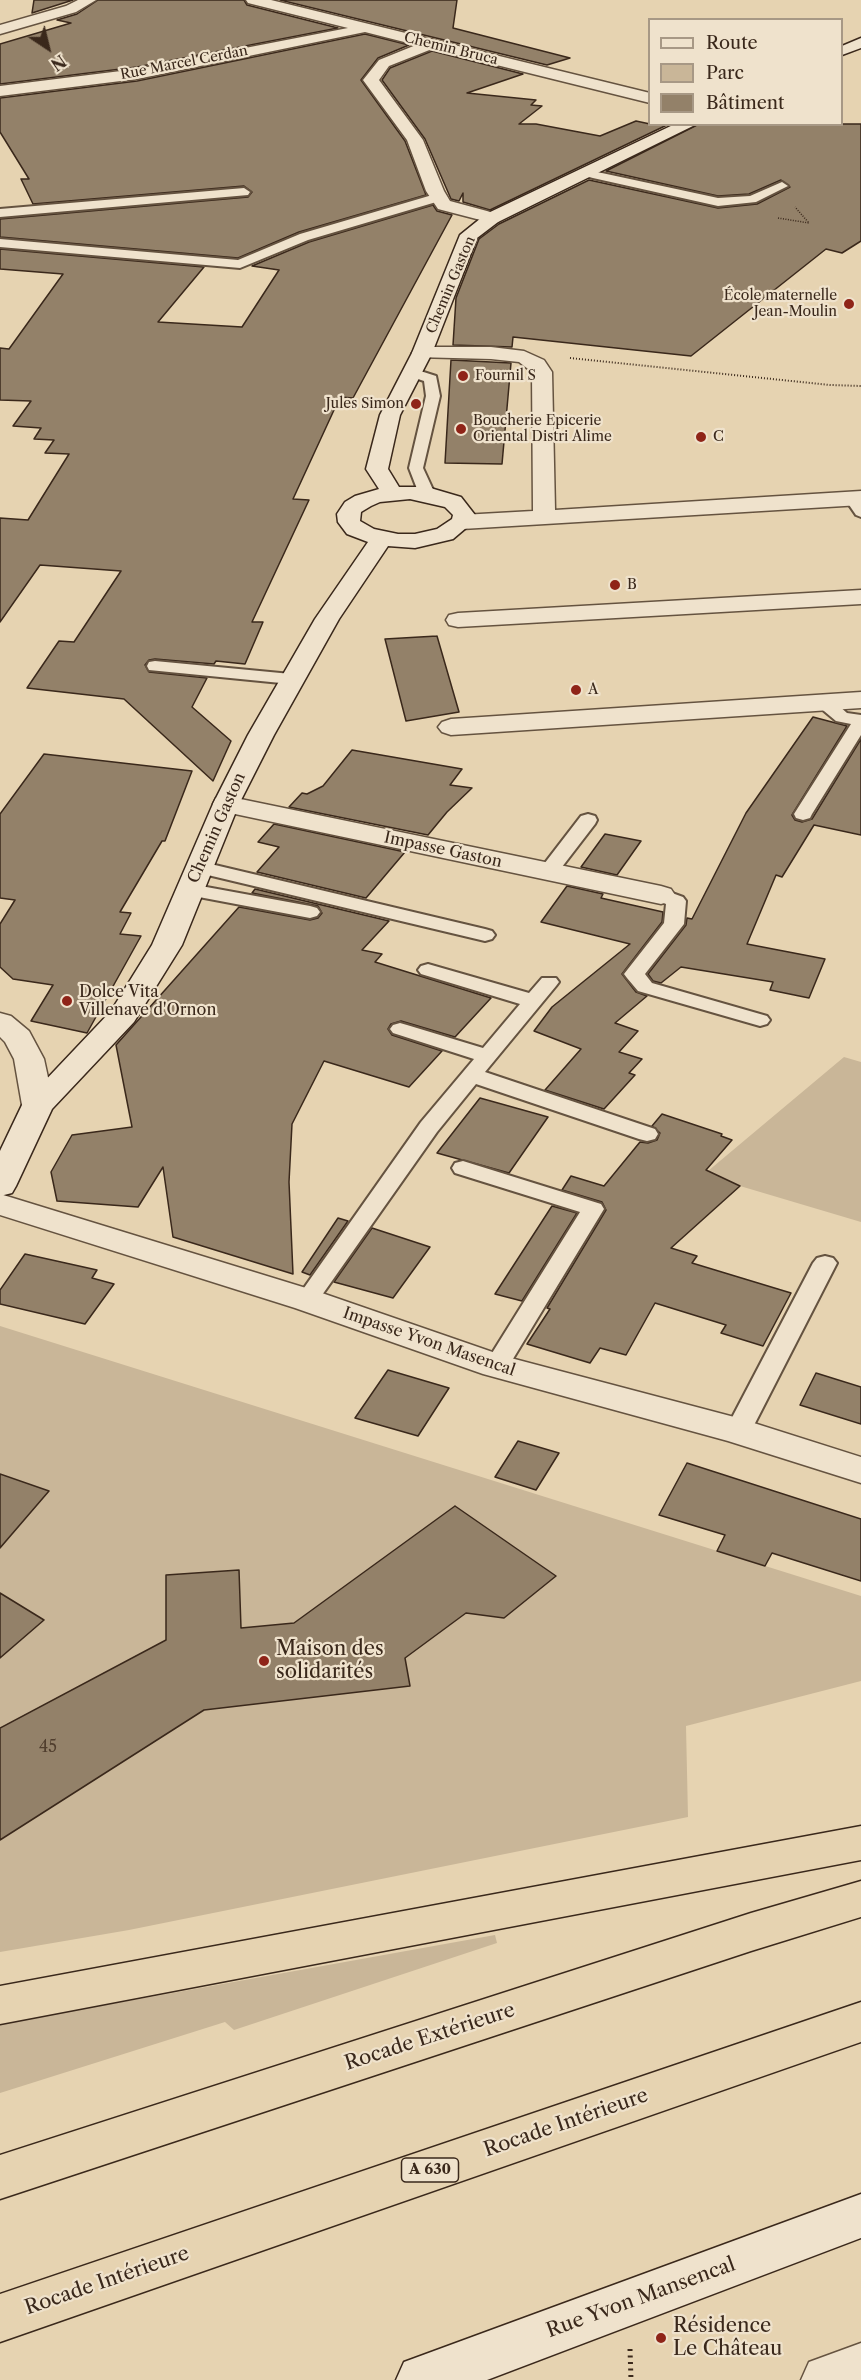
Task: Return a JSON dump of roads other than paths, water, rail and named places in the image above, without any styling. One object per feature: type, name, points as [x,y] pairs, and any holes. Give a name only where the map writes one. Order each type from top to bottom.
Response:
[{"type":"highway","points":[[0,2005],[861,1843]]},
{"type":"highway","name":"Rocade Extérieure","points":[[0,2177],[729,1939],[861,1899]]},
{"type":"highway","name":"Rocade Intérieure","points":[[0,2318],[861,2022]]},
{"type":"street","points":[[0,30],[71,9],[89,0]]},
{"type":"street","name":"Chemin Bruca","points":[[260,1],[648,98]]},
{"type":"street","name":"Rue Marcel Cerdan","points":[[0,91],[137,74],[368,29]]},
{"type":"street","points":[[843,51],[861,43]]},
{"type":"street","points":[[431,44],[384,63],[371,80],[415,140],[438,197],[444,205],[492,218]]},
{"type":"street","name":"Chemin Gaston","points":[[392,493],[377,469],[390,415],[422,354],[469,235],[492,218],[685,126]]},
{"type":"street","points":[[422,354],[511,354],[537,364],[542,372],[543,517]]},
{"type":"street","points":[[462,522],[464,515],[453,502],[427,494],[392,493],[363,501],[353,507],[348,514],[349,522],[355,529],[381,539],[406,541],[446,534],[462,522],[858,503]]},
{"type":"street","name":"Chemin Gaston","points":[[0,1186],[38,1106],[123,1016],[167,945],[226,804],[291,678],[327,619],[381,539]]},
{"type":"street","points":[[458,620],[861,597]]},
{"type":"street","points":[[452,727],[861,700]]},
{"type":"street","name":"Impasse Gaston","points":[[226,804],[661,895]]},
{"type":"street","points":[[0,1022],[18,1037],[28,1059],[38,1106]]},
{"type":"street","name":"Impasse Yvon Masencal","points":[[0,1204],[307,1300],[496,1366],[738,1431],[861,1470]]},
{"type":"street","name":"Rue Yvon Mansencal","points":[[422,2380],[861,2216]]},
{"type":"street","points":[[827,2380],[861,2368]]},
{"type":"lane","points":[[588,174],[717,202],[752,199],[782,186]]},
{"type":"lane","points":[[0,213],[244,192]]},
{"type":"lane","points":[[0,243],[240,264],[304,237],[438,197]]},
{"type":"lane","points":[[411,372],[431,379],[433,396],[416,468],[427,494]]},
{"type":"lane","points":[[155,666],[291,678]]},
{"type":"lane","points":[[803,814],[861,721],[842,717],[824,702]]},
{"type":"lane","points":[[548,872],[588,820]]},
{"type":"lane","points":[[194,878],[310,912]]},
{"type":"lane","points":[[194,878],[485,935]]},
{"type":"lane","points":[[661,895],[676,901],[674,924],[634,974],[645,987],[760,1020]]},
{"type":"lane","points":[[428,970],[533,1001]]},
{"type":"lane","points":[[307,1300],[429,1127],[549,982]]},
{"type":"lane","points":[[400,1029],[487,1056]]},
{"type":"lane","points":[[472,1075],[647,1134]]},
{"type":"lane","points":[[463,1168],[593,1209],[496,1366]]},
{"type":"lane","points":[[738,1431],[825,1263]]},
{"type":"place","name":"École maternelle Jean-Moulin","points":[[849,304]]},
{"type":"place","name":"Fournil S","points":[[463,376]]},
{"type":"place","name":"Jules Simon","points":[[416,404]]},
{"type":"place","name":"Boucherie Epicerie Oriental Distri Alime","points":[[461,429]]},
{"type":"place","name":"C","points":[[701,437]]},
{"type":"place","name":"B","points":[[615,585]]},
{"type":"place","name":"A","points":[[576,690]]},
{"type":"place","name":"Dolce Vita Villenave d'Ornon","points":[[67,1001]]},
{"type":"place","name":"Maison des solidarités","points":[[264,1661]]},
{"type":"place","name":"Résidence Le Château","points":[[661,2338]]}]
